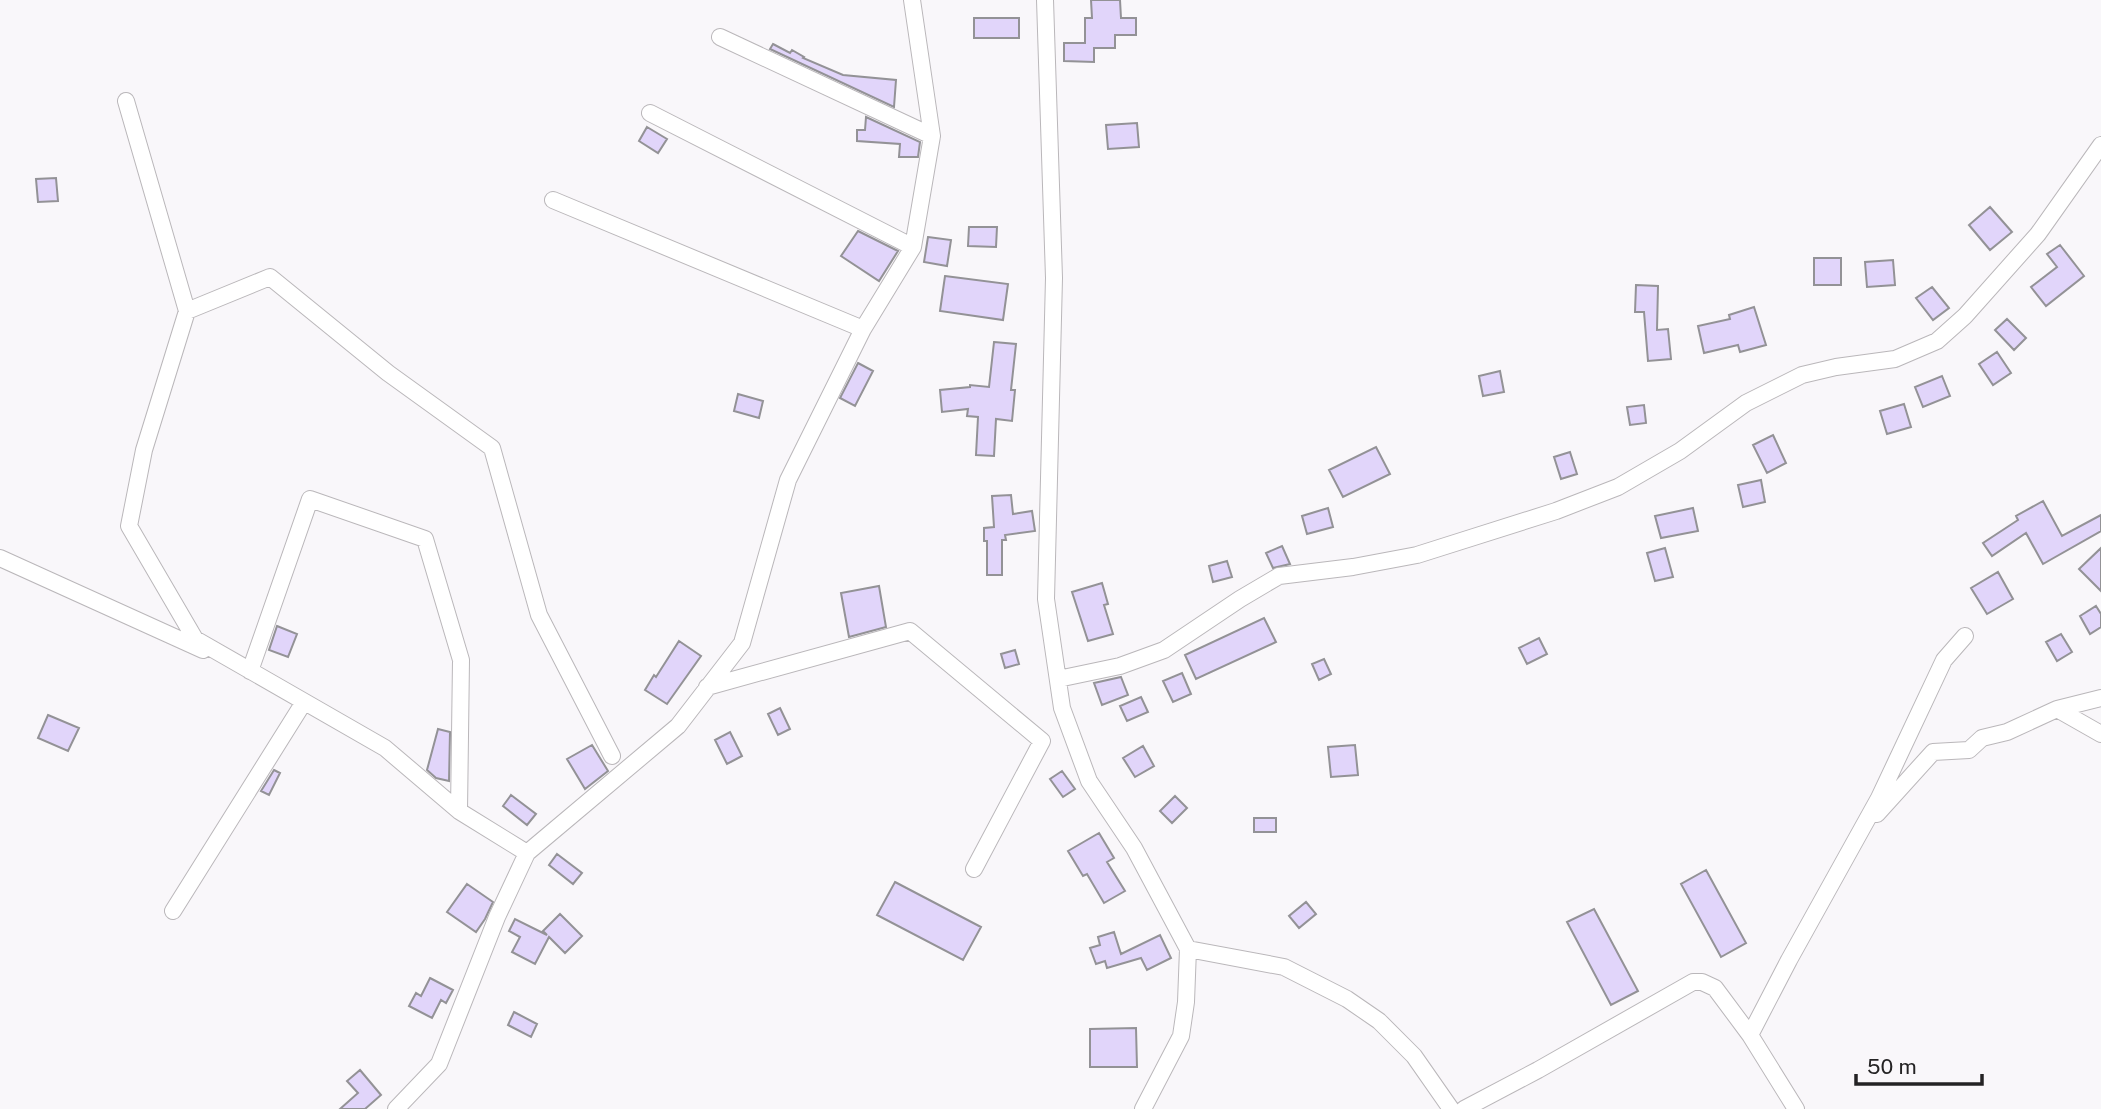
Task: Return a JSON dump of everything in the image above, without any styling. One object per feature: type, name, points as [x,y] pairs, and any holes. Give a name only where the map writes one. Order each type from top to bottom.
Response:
[{"type":"street","points":[[396,1109],[439,1064],[496,917],[527,853],[678,726],[742,643],[788,480],[863,329],[913,247],[932,136],[912,0]]},
{"type":"street","points":[[1045,0],[1054,278],[1046,599],[1062,709],[1089,781],[1134,848],[1188,949],[1186,1002],[1181,1036],[1143,1109]]},
{"type":"street","points":[[720,37],[932,136]]},
{"type":"street","points":[[127,101],[187,312],[144,450],[129,527],[195,639],[385,748],[459,811],[527,853]]},
{"type":"street","points":[[650,113],[913,247]]},
{"type":"street","points":[[1058,679],[1120,666],[1164,650],[1279,576],[1353,567],[1418,555],[1556,511],[1618,487],[1680,451],[1746,403],[1802,375],[1836,367],[1895,359],[1937,341],[1965,316],[2038,233],[2101,145]]},
{"type":"street","points":[[553,201],[863,329]]},
{"type":"street","points":[[187,312],[270,276],[388,373],[492,448],[539,615],[612,756]]},
{"type":"street","points":[[250,671],[310,499],[425,539],[461,660],[459,811]]},
{"type":"street","points":[[0,558],[250,671]]},
{"type":"street","points":[[707,687],[910,631],[1042,741],[974,869]]},
{"type":"street","points":[[1750,1035],[1788,960],[1879,798],[1944,660],[1965,636]]},
{"type":"street","points":[[1859,834],[1933,752],[1969,750],[1982,738],[2007,732],[2057,709],[2101,698]]},
{"type":"street","points":[[173,911],[304,702]]},
{"type":"street","points":[[2057,709],[2101,734]]},
{"type":"street","points":[[1188,949],[1284,967],[1347,999],[1379,1021],[1414,1056],[1451,1109]]},
{"type":"street","points":[[1464,1109],[1693,982],[1702,982],[1715,988],[1750,1035],[1796,1109]]},
{"type":"building","points":[[1091,0],[1120,0],[1121,18],[1136,18],[1136,35],[1115,35],[1115,48],[1094,48],[1094,62],[1064,61],[1064,43],[1085,43],[1085,18],[1092,18]]},
{"type":"building","points":[[974,18],[1019,18],[1019,38],[974,38]]},
{"type":"building","points":[[773,44],[790,53],[792,50],[803,58],[843,75],[896,80],[894,107],[770,49]]},
{"type":"building","points":[[866,117],[920,142],[918,157],[899,157],[900,144],[857,141],[857,130],[865,130]]},
{"type":"building","points":[[1137,123],[1139,147],[1108,149],[1106,125]]},
{"type":"building","points":[[647,127],[667,139],[658,153],[639,141]]},
{"type":"building","points":[[56,178],[58,201],[38,202],[36,179]]},
{"type":"building","points":[[1990,207],[2012,232],[1990,250],[1969,225]]},
{"type":"building","points":[[969,227],[997,227],[996,247],[968,246]]},
{"type":"building","points":[[858,231],[898,251],[879,281],[841,256]]},
{"type":"building","points":[[928,237],[951,240],[947,266],[924,262]]},
{"type":"building","points":[[2060,245],[2084,276],[2046,306],[2031,287],[2057,267],[2047,254]]},
{"type":"building","points":[[1814,258],[1841,258],[1841,285],[1814,285]]},
{"type":"building","points":[[1893,260],[1895,285],[1867,287],[1865,262]]},
{"type":"building","points":[[945,276],[1008,284],[1003,320],[940,311]]},
{"type":"building","points":[[1636,285],[1658,286],[1657,330],[1668,329],[1671,359],[1648,361],[1644,312],[1635,312]]},
{"type":"building","points":[[1932,287],[1949,308],[1933,320],[1916,298]]},
{"type":"building","points":[[1754,307],[1766,345],[1740,352],[1738,345],[1704,353],[1698,326],[1730,319],[1729,315]]},
{"type":"building","points":[[2007,319],[2026,338],[2014,350],[1995,330]]},
{"type":"building","points":[[994,342],[1016,344],[1011,390],[1015,390],[1012,421],[996,419],[994,456],[976,455],[978,417],[967,416],[968,409],[942,412],[940,390],[970,385],[989,387]]},
{"type":"building","points":[[1997,352],[2011,373],[1993,385],[1979,364]]},
{"type":"building","points":[[858,363],[873,371],[855,406],[840,398]]},
{"type":"building","points":[[1500,371],[1504,392],[1483,396],[1479,376]]},
{"type":"building","points":[[1942,376],[1950,396],[1923,407],[1915,387]]},
{"type":"building","points":[[738,394],[763,401],[759,418],[734,411]]},
{"type":"building","points":[[1904,404],[1911,427],[1887,434],[1880,411]]},
{"type":"building","points":[[1644,405],[1646,423],[1630,425],[1627,407]]},
{"type":"building","points":[[1773,435],[1786,463],[1767,473],[1753,445]]},
{"type":"building","points":[[1376,447],[1390,474],[1343,497],[1329,470]]},
{"type":"building","points":[[1570,452],[1577,474],[1561,479],[1554,457]]},
{"type":"building","points":[[1761,480],[1765,502],[1743,507],[1738,485]]},
{"type":"building","points":[[1011,495],[1013,514],[1032,511],[1035,531],[1005,535],[1006,540],[1002,540],[1002,575],[987,575],[987,541],[984,541],[984,528],[994,527],[992,496]]},
{"type":"building","points":[[2043,501],[2062,536],[2101,515],[2101,531],[2043,564],[2026,533],[1992,556],[1983,543],[2018,520],[2016,516]]},
{"type":"building","points":[[1328,508],[1333,527],[1307,534],[1302,516]]},
{"type":"building","points":[[1693,508],[1698,531],[1661,538],[1655,516]]},
{"type":"building","points":[[1282,546],[1290,564],[1273,568],[1266,553]]},
{"type":"building","points":[[1665,548],[1673,577],[1655,581],[1647,553]]},
{"type":"building","points":[[2101,548],[2101,591],[2079,569]]},
{"type":"building","points":[[1227,561],[1232,577],[1213,582],[1209,566]]},
{"type":"building","points":[[1998,572],[2013,599],[1987,614],[1971,588]]},
{"type":"building","points":[[1102,583],[1108,604],[1104,605],[1113,634],[1088,641],[1072,592]]},
{"type":"building","points":[[879,586],[886,627],[849,637],[841,593]]},
{"type":"building","points":[[2096,606],[2101,614],[2101,627],[2090,634],[2080,616]]},
{"type":"building","points":[[1264,618],[1276,642],[1196,679],[1185,655]]},
{"type":"building","points":[[277,626],[297,634],[288,657],[269,650]]},
{"type":"building","points":[[2061,634],[2072,652],[2057,661],[2046,642]]},
{"type":"building","points":[[1539,638],[1547,654],[1527,664],[1519,648]]},
{"type":"building","points":[[679,641],[701,656],[667,704],[645,690]]},
{"type":"building","points":[[1015,650],[1019,664],[1005,668],[1001,654]]},
{"type":"building","points":[[1324,659],[1331,674],[1319,680],[1312,664]]},
{"type":"building","points":[[1182,673],[1191,694],[1173,702],[1163,681]]},
{"type":"building","points":[[1121,677],[1128,695],[1102,705],[1094,683]]},
{"type":"building","points":[[1141,697],[1148,712],[1127,721],[1120,706]]},
{"type":"building","points":[[780,708],[790,729],[778,735],[768,714]]},
{"type":"building","points":[[48,715],[79,728],[68,751],[38,738]]},
{"type":"building","points":[[438,729],[450,732],[449,781],[436,778],[427,770]]},
{"type":"building","points":[[730,732],[742,756],[727,764],[715,740]]},
{"type":"building","points":[[592,745],[608,771],[585,789],[567,759]]},
{"type":"building","points":[[1355,745],[1358,775],[1331,777],[1328,747]]},
{"type":"building","points":[[1143,746],[1154,766],[1135,777],[1123,758]]},
{"type":"building","points":[[274,770],[280,773],[269,795],[261,791]]},
{"type":"building","points":[[1062,771],[1075,789],[1063,797],[1050,779]]},
{"type":"building","points":[[511,795],[536,814],[527,825],[503,806]]},
{"type":"building","points":[[1175,796],[1187,808],[1172,823],[1160,811]]},
{"type":"building","points":[[1254,818],[1276,818],[1276,832],[1254,832]]},
{"type":"building","points":[[1099,833],[1114,858],[1107,862],[1125,891],[1104,903],[1087,874],[1083,876],[1068,851]]},
{"type":"building","points":[[557,854],[582,873],[573,884],[549,865]]},
{"type":"building","points":[[1706,870],[1746,943],[1721,957],[1681,884]]},
{"type":"building","points":[[895,882],[981,927],[963,960],[877,915]]},
{"type":"building","points":[[467,884],[493,902],[476,932],[447,912]]},
{"type":"building","points":[[1306,902],[1316,914],[1299,928],[1289,916]]},
{"type":"building","points":[[1594,909],[1638,991],[1611,1005],[1567,922]]},
{"type":"building","points":[[560,914],[582,936],[565,953],[549,937],[535,964],[512,952],[520,937],[509,931],[515,919],[547,935],[543,931]]},
{"type":"building","points":[[1114,932],[1121,954],[1160,935],[1171,958],[1147,970],[1141,958],[1107,968],[1105,961],[1096,964],[1090,948],[1100,945],[1098,937]]},
{"type":"building","points":[[430,978],[453,990],[446,1003],[441,1000],[432,1018],[409,1006],[416,993],[421,996]]},
{"type":"building","points":[[514,1012],[537,1024],[531,1037],[508,1025]]},
{"type":"building","points":[[1136,1028],[1137,1067],[1090,1067],[1090,1029]]},
{"type":"building","points":[[360,1070],[381,1095],[365,1109],[340,1109],[358,1093],[347,1081]]}]
